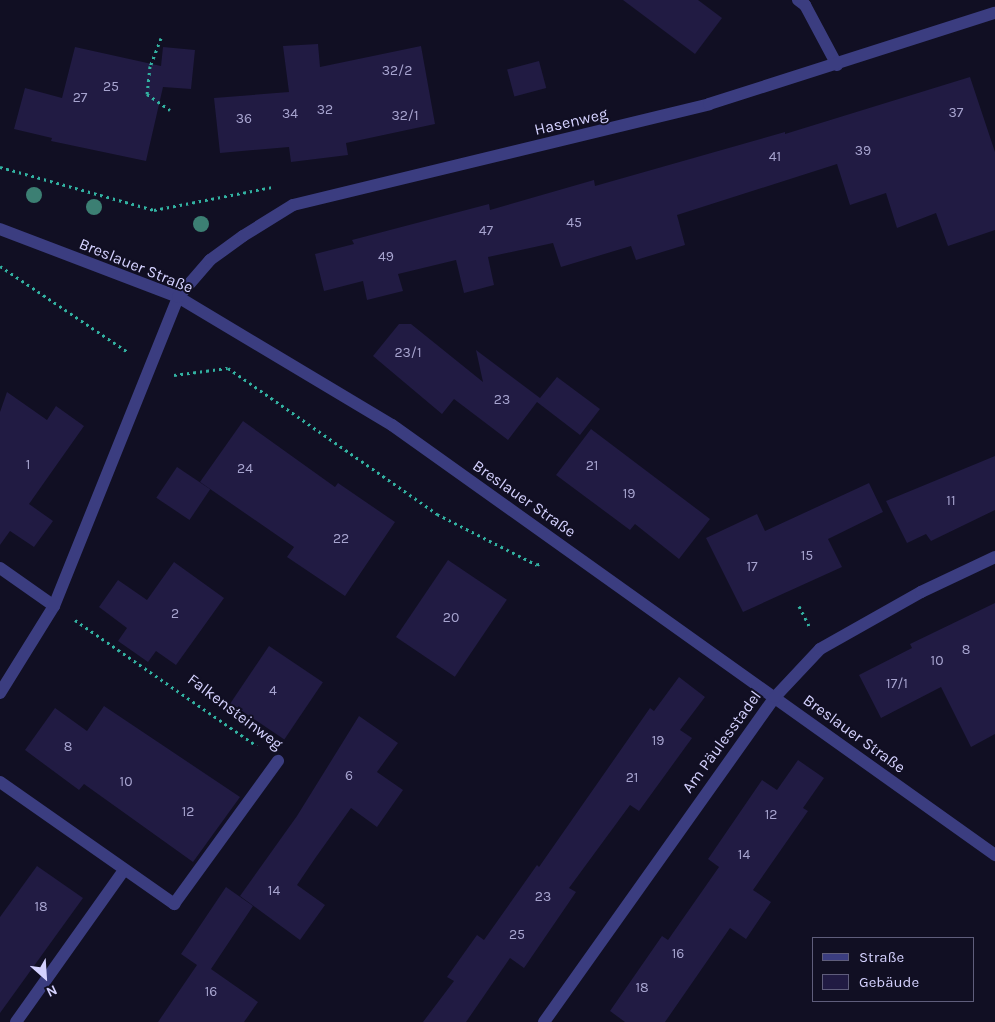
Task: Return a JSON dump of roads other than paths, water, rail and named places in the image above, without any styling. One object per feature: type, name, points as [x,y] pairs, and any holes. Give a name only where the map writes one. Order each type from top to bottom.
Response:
[{"type":"street","points":[[798,0],[805,5],[838,65]]},
{"type":"street","name":"Hasenweg","points":[[178,297],[210,260],[293,205],[700,106],[838,65],[995,13]]},
{"type":"street","name":"Breslauer Straße","points":[[0,229],[178,297],[392,426],[995,855]]},
{"type":"street","points":[[0,693],[54,606],[178,297]]},
{"type":"street","name":"Am Päulesstadel","points":[[544,1022],[775,697],[820,649],[921,592],[995,557]]},
{"type":"street","points":[[0,568],[54,606]]},
{"type":"street","name":"Falkensteinweg","points":[[0,782],[174,904],[278,762]]},
{"type":"street","points":[[16,1022],[124,870]]}]
